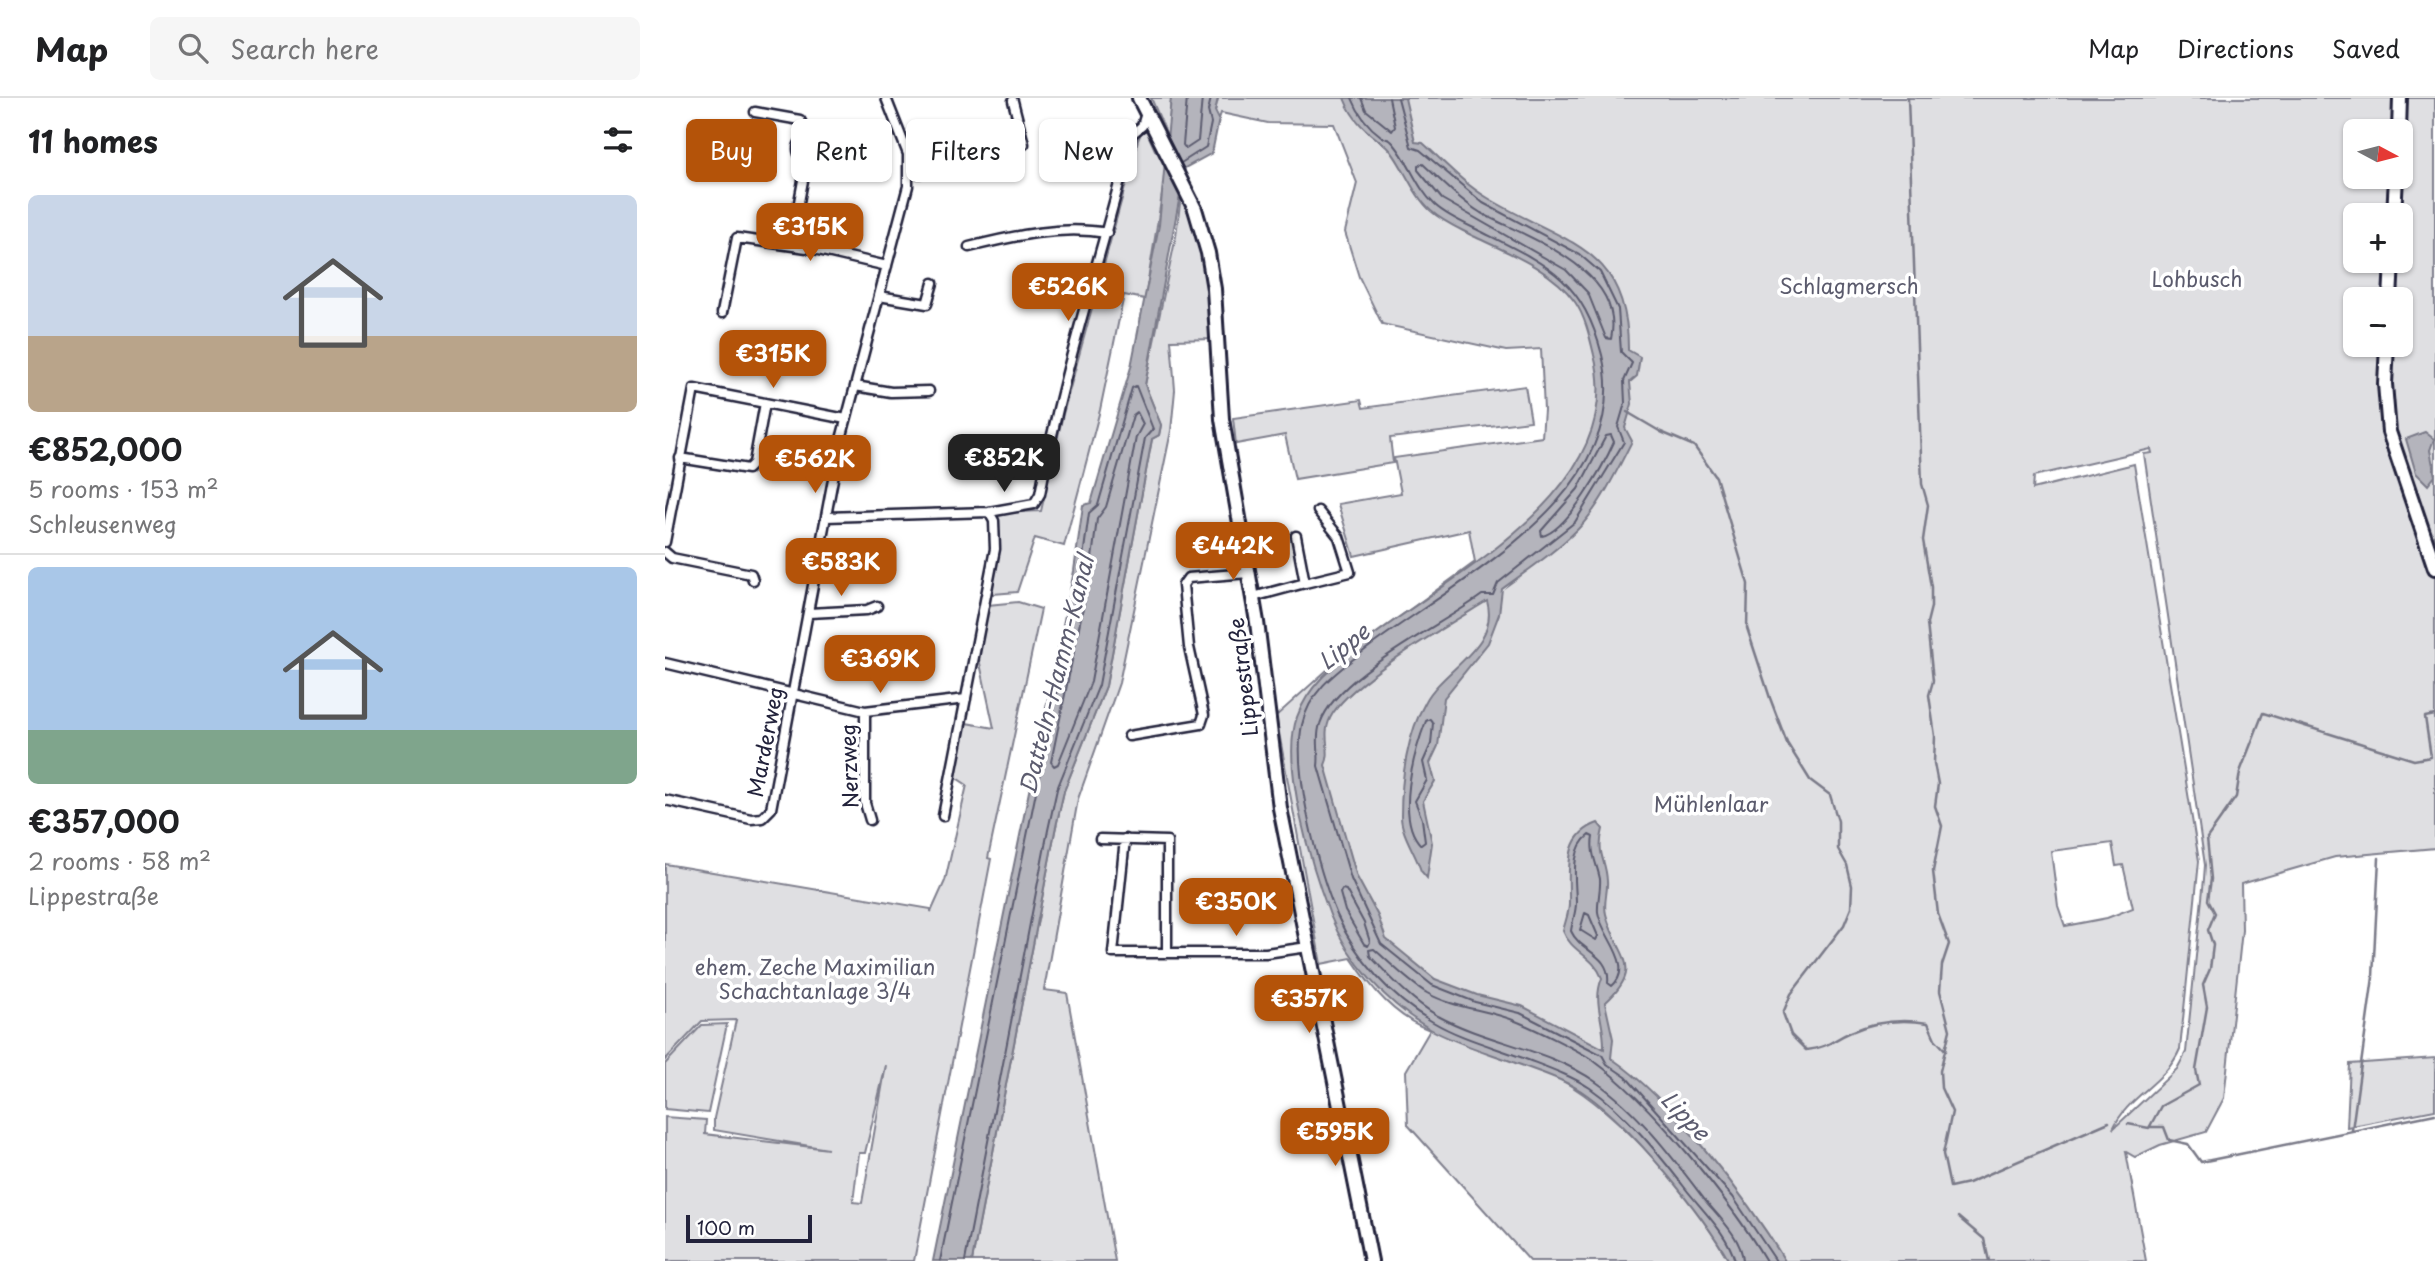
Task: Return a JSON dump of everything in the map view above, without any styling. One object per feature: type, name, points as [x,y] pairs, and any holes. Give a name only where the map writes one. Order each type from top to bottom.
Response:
[{"type":"main road","name":"Lippestraße","points":[[1139,98],[1188,194],[1202,228],[1213,279],[1222,419],[1253,597],[1278,796],[1371,1261]]},
{"type":"main road","points":[[2399,119],[2400,98]]},
{"type":"main road","points":[[2387,357],[2386,423],[2435,568]]},
{"type":"street","name":"Marderweg","points":[[886,98],[904,139],[906,150]]},
{"type":"street","points":[[1013,102],[1017,119]]},
{"type":"street","points":[[755,112],[794,119]]},
{"type":"street","points":[[826,517],[989,512],[995,509],[1029,507],[1040,494],[1057,407],[1107,233],[1132,134],[1142,126],[1146,113]]},
{"type":"street","points":[[791,244],[803,182]]},
{"type":"street","name":"Marderweg","points":[[665,800],[751,819],[767,815],[772,809],[846,419],[908,182]]},
{"type":"street","points":[[969,247],[1037,233],[1083,230],[1107,233]]},
{"type":"street","points":[[722,313],[737,238],[791,244],[887,266]]},
{"type":"street","points":[[879,296],[927,304],[933,283]]},
{"type":"street","points":[[855,386],[891,392],[929,391]]},
{"type":"street","points":[[665,542],[694,389],[846,419]]},
{"type":"street","points":[[680,458],[748,469],[754,463],[765,403]]},
{"type":"street","points":[[1253,597],[1350,572],[1339,537],[1318,511]]},
{"type":"street","points":[[943,816],[995,550],[994,521],[989,512]]},
{"type":"street","points":[[1296,536],[1305,583]]},
{"type":"street","points":[[665,552],[672,558],[751,573],[753,580]]},
{"type":"street","points":[[1129,736],[1201,724],[1204,715],[1189,647],[1183,585],[1188,578],[1248,573]]},
{"type":"street","points":[[809,613],[867,610],[877,606]]},
{"type":"street","points":[[665,663],[865,711],[966,699]]},
{"type":"street","name":"Nerzweg","points":[[865,711],[865,803],[870,820]]},
{"type":"street","points":[[1100,839],[1167,841],[1167,953]]},
{"type":"street","points":[[1125,839],[1113,953],[1266,953],[1308,947]]},
{"type":"green space","points":[[1151,98],[1171,98],[1168,137]]},
{"type":"green space","points":[[1218,98],[2435,98],[2435,848],[2335,857],[2241,884],[2242,930],[2224,1098],[2206,1132],[2160,1145],[2135,1157],[2126,1152],[2146,1261],[1734,1261],[1652,1150],[1575,1081],[1561,1080],[1608,1114],[1655,1160],[1697,1212],[1729,1261],[1530,1261],[1408,1125],[1406,1071],[1430,1030],[1406,1018],[1385,1001],[1351,958],[1321,964],[1276,716],[1327,670],[1475,562],[1469,530],[1354,556],[1338,504],[1401,493],[1394,458],[1542,437],[1544,410],[1541,349],[1506,351],[1382,324],[1359,277],[1345,232],[1357,183],[1334,124],[1268,123],[1221,113],[1219,119],[1215,111]],"holes":[[[2151,449],[2152,453],[2144,454],[2205,865],[2186,1052],[2177,1069],[2113,1129],[2127,1107],[2166,1071],[2180,1049],[2199,861],[2134,464],[2033,489],[2034,476]],[[2112,843],[2116,866],[2123,865],[2133,908],[2107,918],[2065,926],[2058,906],[2051,851]]]},
{"type":"green space","points":[[1146,130],[1155,150],[1166,156],[1145,299],[1124,295],[1100,410],[1064,546],[1035,538],[1017,592],[993,594],[990,593],[998,550],[998,513],[1041,511],[1063,414],[1127,182],[1137,182],[1137,144],[1141,133]]},
{"type":"green space","points":[[1182,187],[1205,247],[1215,339],[1171,340],[1175,390],[1171,431],[1119,683],[1078,799],[1044,990],[1067,993],[1115,1261],[972,1261],[1064,791],[1106,686],[1152,439],[1159,435],[1161,425],[1145,385],[1176,236]]},
{"type":"green space","points":[[1525,386],[1531,421],[1390,438],[1393,463],[1295,479],[1285,435],[1236,444],[1233,418],[1361,400],[1363,408]]},
{"type":"green space","name":"ehem. Zeche Maximilian Schachtanlage 3/4","points":[[1018,602],[1041,609],[988,858],[991,859],[914,1261],[665,1261],[665,1117],[706,1120],[705,1134],[828,1149],[714,1130],[714,1118],[736,1020],[702,1021],[665,1060],[665,864],[931,909],[931,912],[945,881],[967,785],[955,777],[966,723],[994,728],[978,654],[988,605]],"holes":[[[886,1065],[862,1203],[853,1202],[859,1153],[865,1153]]]},
{"type":"green space","points":[[727,1024],[708,1113],[665,1109],[665,1064],[702,1025]]},
{"type":"green space","points":[[2435,1058],[2435,1110],[2347,1127],[2350,1064]]},
{"type":"water","name":"Datteln-Hamm-Kanal","points":[[1171,98],[1218,98],[1215,111],[1219,119],[1212,153],[1185,168],[1145,385],[1161,425],[1159,435],[1152,439],[1106,686],[1064,791],[972,1261],[933,1261],[1074,571],[1083,505],[1091,503],[1131,367],[1159,225]]},
{"type":"water","points":[[1344,98],[1405,98],[1415,142],[1423,143],[1479,192],[1586,252],[1604,268],[1617,288],[1625,315],[1628,350],[1640,357],[1637,376],[1630,382],[1632,404],[1625,428],[1632,441],[1608,487],[1578,529],[1551,553],[1502,589],[1499,614],[1488,643],[1444,698],[1438,746],[1430,763],[1435,781],[1423,801],[1432,843],[1427,878],[1421,871],[1402,823],[1402,787],[1406,757],[1419,714],[1426,701],[1434,689],[1468,656],[1485,631],[1489,617],[1487,601],[1382,668],[1345,699],[1333,713],[1327,728],[1328,753],[1325,765],[1357,877],[1378,916],[1386,939],[1435,979],[1477,995],[1522,1006],[1604,1049],[1598,996],[1602,978],[1594,964],[1571,944],[1563,931],[1569,907],[1569,868],[1573,846],[1586,829],[1598,823],[1603,829],[1601,851],[1607,881],[1606,914],[1625,960],[1626,969],[1618,990],[1605,1003],[1613,1039],[1611,1058],[1658,1098],[1706,1151],[1750,1208],[1785,1261],[1729,1261],[1702,1219],[1665,1172],[1605,1109],[1570,1084],[1450,1039],[1414,1019],[1384,994],[1358,965],[1330,915],[1307,844],[1295,788],[1293,737],[1303,704],[1325,674],[1366,641],[1485,556],[1525,523],[1560,487],[1585,447],[1598,403],[1594,355],[1589,334],[1579,308],[1566,291],[1555,280],[1529,263],[1452,225],[1431,211],[1390,150],[1361,125]]},
{"type":"water","points":[[2425,432],[2434,439],[2430,450],[2435,476],[2428,485],[2416,473],[2406,439]]},
{"type":"waterway","points":[[1908,98],[1922,484],[1928,505],[1923,540],[1931,587],[1931,607],[1927,623],[1933,681],[1929,695],[1938,784],[1935,806],[1942,826],[1933,871],[1938,914],[1949,944],[1942,965],[1940,991],[1950,1030],[1940,1071],[1941,1088],[1952,1112],[1943,1154],[1950,1187],[1968,1183],[2109,1122]]},
{"type":"waterway","points":[[1627,412],[1661,432],[1694,446],[1716,477],[1748,584],[1747,628],[1770,698],[1787,743],[1810,780],[1830,795],[1838,821],[1838,849],[1847,865],[1852,886],[1851,908],[1844,925],[1791,994],[1783,1013],[1791,1035],[1806,1050],[1826,1045],[1870,1025],[1899,1021],[1928,1023],[1935,1039],[1946,1051]]},
{"type":"waterway","points":[[2128,1124],[2149,1128],[2161,1106],[2199,1085],[2196,1070],[2207,1007],[2203,985],[2210,969],[2213,945],[2208,930],[2215,913],[2208,900],[2211,879],[2207,838],[2236,797],[2240,772],[2263,713],[2414,760],[2431,757],[2425,717],[2435,715]]},
{"type":"waterway","points":[[2352,1130],[2373,977],[2379,858]]},
{"type":"waterway","points":[[2151,1127],[2164,1127],[2169,1140],[2188,1144],[2201,1162],[2435,1114]]},
{"type":"waterway","points":[[1958,1217],[1984,1239],[1989,1261]]},
{"type":"park label","name":"Lohbusch","points":[[2197,280]]},
{"type":"park label","name":"Schlagmersch","points":[[1849,287]]},
{"type":"park label","name":"Mühlenlaar","points":[[1711,805]]},
{"type":"water label","name":"Lippe","points":[[1344,647]]},
{"type":"water label","name":"Lippe","points":[[1685,1116]]}]
